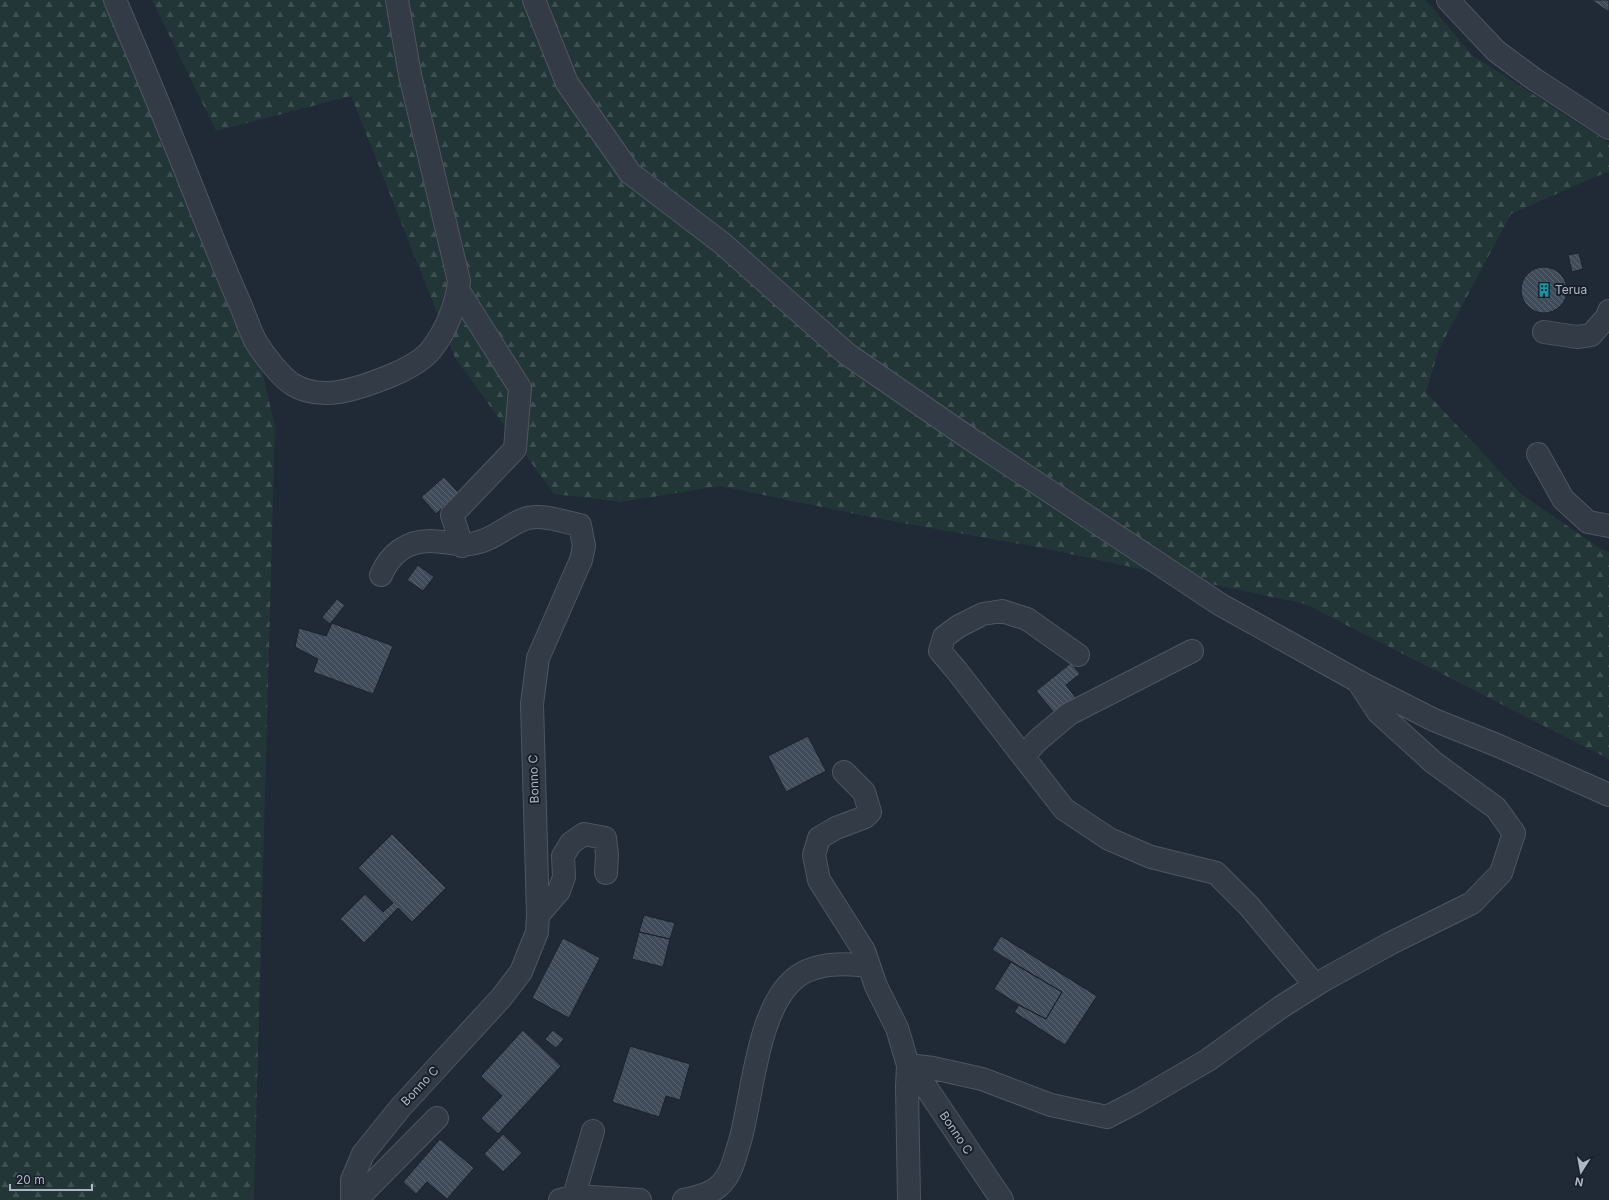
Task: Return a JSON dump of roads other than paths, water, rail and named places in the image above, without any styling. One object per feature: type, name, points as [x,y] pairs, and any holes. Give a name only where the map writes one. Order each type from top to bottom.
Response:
[{"type":"street","points":[[115,0],[256,343],[275,368],[292,384],[307,391],[322,393],[343,391],[368,385],[396,374],[416,362],[430,351],[447,324],[458,290],[459,281],[410,75],[397,0]]},
{"type":"street","points":[[534,0],[567,83],[630,173],[722,243],[847,354],[978,444],[1221,605],[1358,681],[1434,720],[1499,746],[1609,795]]},
{"type":"street","points":[[1448,0],[1496,51],[1534,79],[1609,128]]},
{"type":"street","points":[[458,290],[520,388],[515,449],[452,515],[462,546]]},
{"type":"street","points":[[1544,332],[1577,336],[1591,335],[1607,316],[1609,311]]},
{"type":"street","points":[[1538,454],[1562,499],[1588,522],[1609,526]]},
{"type":"street","name":"Bonno C","points":[[352,1200],[352,1180],[363,1154],[400,1108],[501,998],[520,972],[537,932],[538,915],[532,704],[538,658],[581,560],[584,546],[580,525],[536,517],[523,519],[479,542],[462,546],[431,541],[418,542],[405,547],[386,562],[381,575]]},
{"type":"street","points":[[1078,655],[1027,619],[1002,611],[983,614],[959,626],[944,637],[940,651],[1024,756],[1064,809],[1109,838],[1151,857],[1216,873],[1249,906],[1315,985]]},
{"type":"street","points":[[1024,756],[1037,741],[1069,714],[1192,651]]},
{"type":"street","points":[[909,1065],[933,1068],[982,1079],[1051,1105],[1107,1117],[1208,1060],[1281,1007],[1315,985],[1391,943],[1472,903],[1501,873],[1514,833],[1496,808],[1433,762],[1378,712],[1358,681]]},
{"type":"street","points":[[844,772],[864,792],[870,812],[865,816],[836,828],[819,838],[814,855],[819,880],[864,951],[876,986],[897,1028],[909,1065],[907,1087],[909,1200]]},
{"type":"street","points":[[538,915],[559,892],[564,877],[563,856],[571,843],[584,834],[605,838],[607,854],[606,873]]},
{"type":"street","points":[[684,1200],[712,1191],[721,1184],[732,1169],[742,1135],[764,1032],[778,998],[788,985],[799,976],[811,970],[831,965],[856,964],[869,966]]},
{"type":"street","name":"Bonno C","points":[[909,1065],[1002,1200]]},
{"type":"street","points":[[356,1200],[437,1118]]},
{"type":"street","points":[[593,1131],[567,1198],[640,1200]]},
{"type":"street","points":[[727,1175],[728,1200]]},
{"type":"place","name":"Terua","points":[[1544,290]]}]
